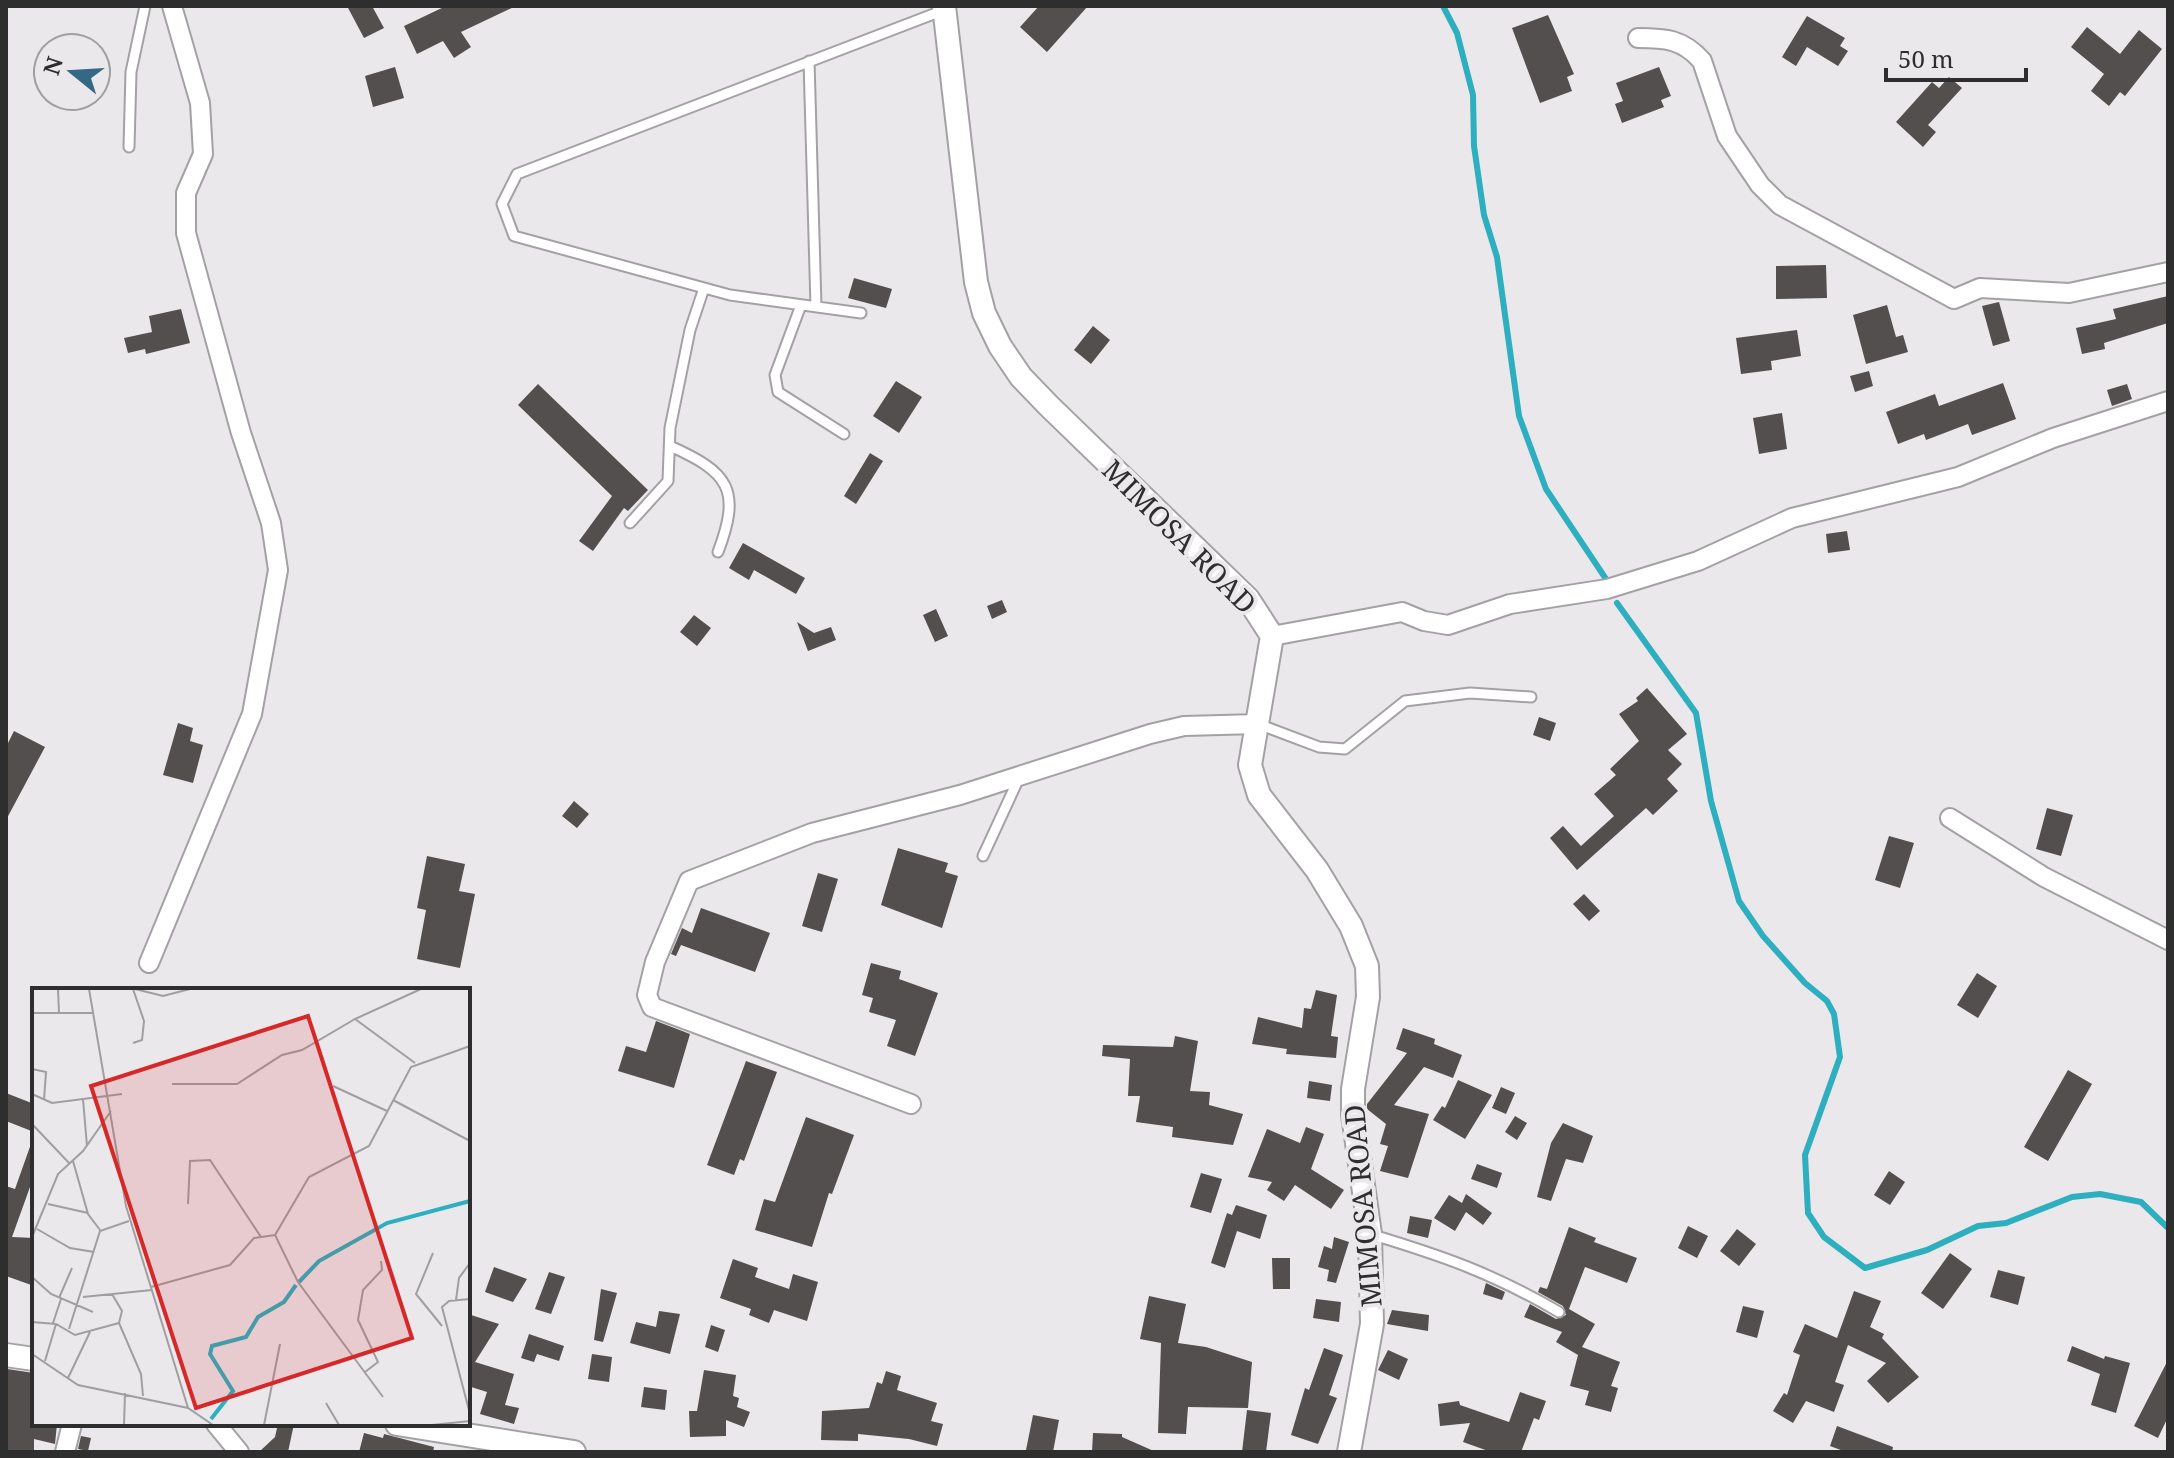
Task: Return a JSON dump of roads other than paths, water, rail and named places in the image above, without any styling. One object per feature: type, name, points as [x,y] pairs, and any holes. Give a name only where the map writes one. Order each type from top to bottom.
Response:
[{"type":"street","points":[[149,963],[252,714],[278,570],[271,523],[241,433],[186,233],[186,193],[203,154],[200,103],[172,6]]},
{"type":"street","name":"MIMOSA ROAD","points":[[944,8],[976,282],[984,313],[1000,346],[1021,377],[1248,599],[1272,636],[1250,765],[1259,795],[1317,870],[1351,926],[1367,966],[1368,997],[1353,1089],[1353,1115],[1370,1234],[1372,1324],[1349,1452]]},
{"type":"street","points":[[1638,38],[1673,38],[1695,53],[1707,75],[1727,136],[1760,185],[1780,205],[1954,299],[1980,288],[2069,293],[2168,272]]},
{"type":"street","points":[[1272,636],[1402,612],[1424,621],[1448,625],[1510,604],[1607,589],[1698,561],[1792,518],[1958,477],[2053,438],[2168,401]]},
{"type":"street","points":[[911,1104],[652,1007],[647,995],[655,962],[684,888],[696,876],[812,833],[1019,778],[1184,726],[1258,724]]},
{"type":"street","points":[[1950,818],[2044,877],[2168,940]]},
{"type":"street","points":[[6,1355],[32,1359]]},
{"type":"street","points":[[65,1452],[72,1426]]},
{"type":"street","points":[[218,1426],[239,1452]]},
{"type":"street","points":[[410,1426],[574,1452]]},
{"type":"lane","points":[[129,147],[131,72],[145,6]]},
{"type":"lane","points":[[861,313],[704,288],[514,236],[502,204],[517,174],[639,130],[944,8]]},
{"type":"lane","points":[[809,61],[816,306]]},
{"type":"lane","points":[[630,523],[668,481],[670,446],[690,330],[704,288]]},
{"type":"lane","points":[[801,305],[775,375],[778,392],[844,434]]},
{"type":"lane","points":[[670,446],[709,463],[728,489],[731,518],[718,552]]},
{"type":"lane","points":[[1258,724],[1319,747],[1345,749],[1405,701],[1470,693],[1531,697]]},
{"type":"lane","points":[[983,856],[1019,778]]},
{"type":"lane","points":[[1370,1234],[1463,1262],[1503,1279],[1559,1312]]},
{"type":"waterway","points":[[1443,6],[1457,33],[1473,95],[1474,146],[1484,215],[1497,257],[1519,416],[1546,489],[1608,582]]},
{"type":"waterway","points":[[1617,603],[1696,713],[1711,801],[1739,901],[1763,936],[1805,983],[1827,1001],[1834,1014],[1840,1057],[1805,1155],[1808,1213],[1824,1237],[1865,1268],[1927,1250],[1978,1226],[2006,1223],[2072,1197],[2100,1194],[2141,1202],[2168,1228]]}]
